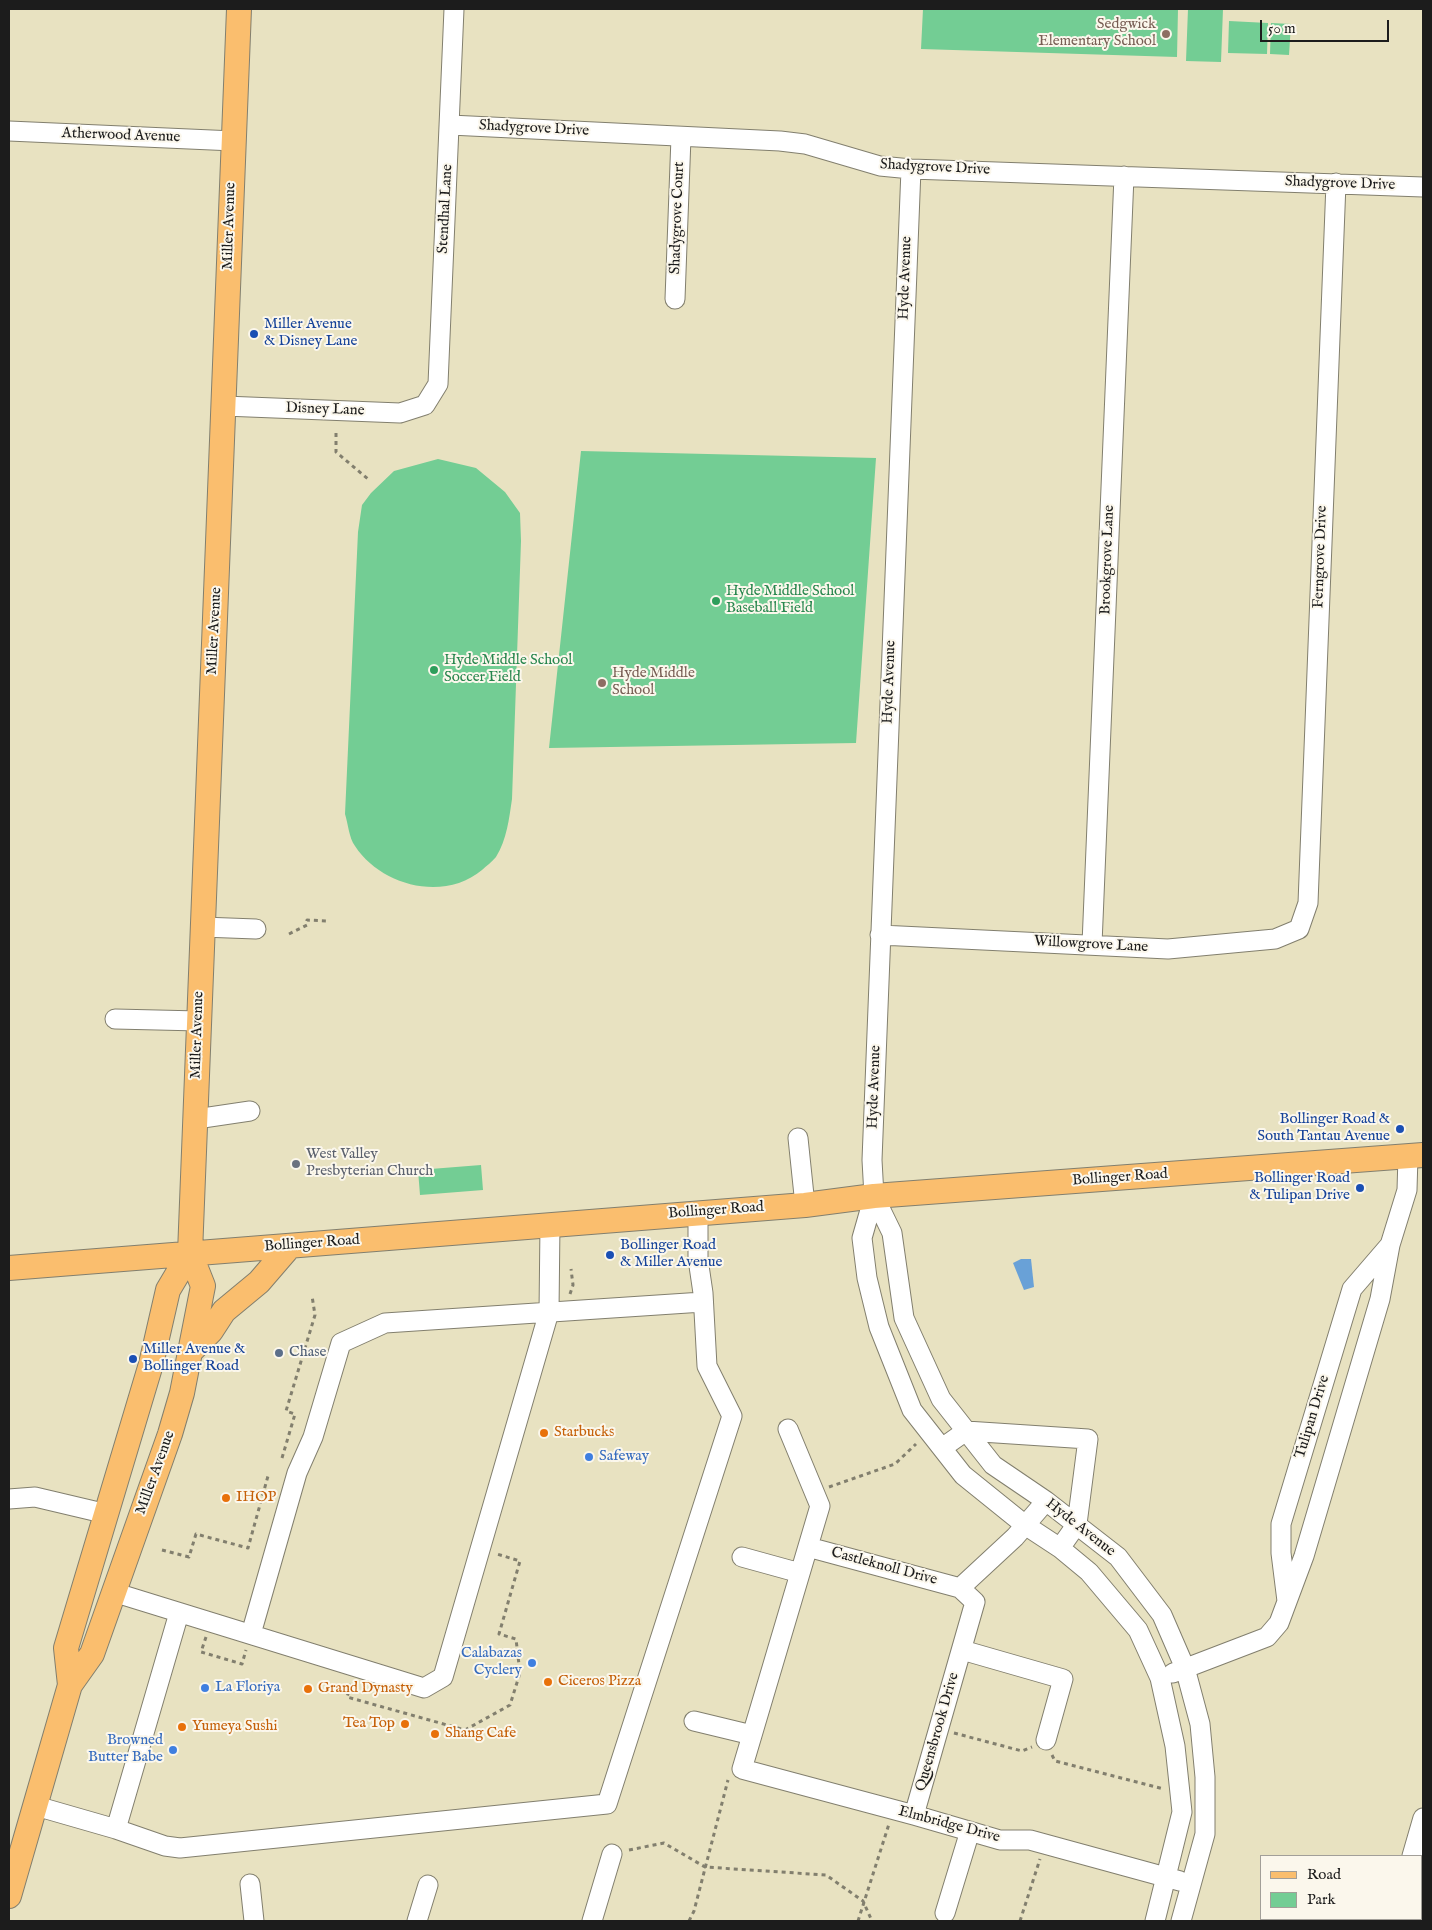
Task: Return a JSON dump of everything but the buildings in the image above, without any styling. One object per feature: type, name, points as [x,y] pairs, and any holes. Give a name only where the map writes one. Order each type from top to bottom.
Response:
[{"type":"main road","name":"Miller Avenue","points":[[9,1896],[70,1685],[92,1654],[170,1434],[191,1351],[203,1286],[190,1253],[239,9]]},
{"type":"main road","name":"Bollinger Road","points":[[9,1268],[805,1205],[874,1196],[1416,1156]]},
{"type":"main road","points":[[191,1351],[211,1331],[224,1311],[258,1282],[290,1246]]},
{"type":"main road","name":"Miller Avenue","points":[[70,1685],[66,1648],[151,1364],[168,1290],[190,1253]]},
{"type":"street","name":"Stendhal Lane","points":[[425,405],[438,384],[454,9]]},
{"type":"street","name":"Shadygrove Drive","points":[[450,125],[762,140],[805,144],[880,166],[911,169],[1336,183],[1423,188]]},
{"type":"street","name":"Atherwood Avenue","points":[[9,131],[234,140]]},
{"type":"street","name":"Shadygrove Court","points":[[675,299],[681,136]]},
{"type":"street","name":"Hyde Avenue","points":[[911,169],[880,936],[872,1160],[874,1196],[862,1238],[867,1278],[873,1308],[912,1410],[963,1475],[1025,1525],[1060,1548],[1089,1572],[1138,1630],[1160,1678],[1175,1746],[1182,1812],[1155,1921]]},
{"type":"street","name":"Brookgrove Lane","points":[[1092,944],[1124,176]]},
{"type":"street","name":"Ferngrove Drive","points":[[1299,929],[1308,902],[1336,183]]},
{"type":"street","name":"Disney Lane","points":[[224,406],[400,413],[425,405]]},
{"type":"street","points":[[202,927],[256,929]]},
{"type":"street","name":"Willowgrove Lane","points":[[880,936],[1092,944],[1168,949],[1274,939],[1299,929]]},
{"type":"street","points":[[115,1019],[199,1021]]},
{"type":"street","points":[[196,1119],[250,1111]]},
{"type":"street","points":[[798,1138],[805,1205]]},
{"type":"street","name":"Tulipan Drive","points":[[1160,1678],[1267,1638],[1279,1623],[1304,1556],[1380,1299],[1390,1245],[1416,1156]]},
{"type":"street","name":"Hyde Avenue","points":[[874,1196],[892,1233],[904,1318],[941,1398],[993,1465],[1046,1501],[1118,1557],[1162,1614],[1184,1668],[1200,1724],[1205,1777],[1205,1834],[1181,1921]]},
{"type":"street","points":[[36,1806],[116,1829],[165,1846],[180,1848],[607,1804],[732,1416],[706,1366],[703,1302],[698,1258],[698,1213]]},
{"type":"street","points":[[114,1592],[424,1688],[442,1677],[549,1312],[550,1224]]},
{"type":"street","name":"Tulipan Drive","points":[[1287,1605],[1281,1553],[1281,1524],[1352,1289],[1390,1245]]},
{"type":"street","points":[[250,1634],[298,1473],[313,1437],[341,1344],[384,1323],[703,1302]]},
{"type":"street","points":[[742,1769],[820,1506],[788,1429]]},
{"type":"street","points":[[942,1448],[966,1431],[1088,1439],[1077,1524],[1060,1548]]},
{"type":"street","points":[[9,1499],[35,1497],[107,1514]]},
{"type":"street","points":[[960,1588],[1025,1525],[1046,1501]]},
{"type":"street","name":"Castleknoll Drive","points":[[808,1547],[960,1588]]},
{"type":"street","points":[[742,1557],[800,1573]]},
{"type":"street","name":"Queensbrook Drive","points":[[914,1815],[975,1602],[960,1588]]},
{"type":"street","points":[[116,1829],[179,1613]]},
{"type":"street","points":[[962,1650],[1063,1679],[1046,1740]]},
{"type":"street","points":[[694,1721],[752,1735]]},
{"type":"street","name":"Elmbridge Drive","points":[[742,1769],[1000,1840],[1030,1840],[1192,1884]]},
{"type":"street","points":[[1412,1855],[1423,1818]]},
{"type":"street","points":[[945,1913],[970,1831]]},
{"type":"street","points":[[592,1921],[612,1854]]},
{"type":"street","points":[[250,1884],[254,1921]]},
{"type":"street","points":[[417,1921],[428,1885]]},
{"type":"path","points":[[336,433],[336,452],[368,479]]},
{"type":"path","points":[[289,934],[307,925],[307,920],[327,921]]},
{"type":"path","points":[[568,1299],[573,1285],[571,1269]]},
{"type":"path","points":[[282,1458],[294,1414],[286,1411],[315,1315],[312,1296]]},
{"type":"path","points":[[814,1492],[895,1464],[930,1432]]},
{"type":"path","points":[[162,1550],[189,1557],[196,1534],[248,1548],[268,1476]]},
{"type":"path","points":[[939,1729],[1022,1751],[1046,1740],[1055,1761],[1180,1793]]},
{"type":"path","points":[[689,1921],[694,1911],[730,1774],[742,1769]]},
{"type":"path","points":[[858,1921],[894,1810]]},
{"type":"path","points":[[612,1854],[664,1843],[705,1867],[826,1875],[864,1901],[872,1921]]},
{"type":"path","points":[[1020,1921],[1044,1844]]},
{"type":"green space","points":[[923,9],[1178,9],[1177,57],[921,49]]},
{"type":"green space","points":[[1188,9],[1223,9],[1221,62],[1186,61]]},
{"type":"green space","points":[[1229,21],[1268,23],[1267,54],[1228,53]]},
{"type":"green space","points":[[1271,23],[1291,24],[1289,55],[1270,54]]},
{"type":"green space","name":"Hyde Middle School Baseball Field","points":[[581,451],[876,458],[856,743],[549,748]]},
{"type":"green space","name":"Hyde Middle School Soccer Field","points":[[438,459],[476,468],[505,492],[520,513],[521,541],[512,799],[507,829],[496,857],[482,870],[467,880],[450,885],[432,887],[414,885],[397,880],[380,871],[366,860],[353,843],[345,814],[358,532],[362,505],[371,493],[394,471]]},
{"type":"green space","points":[[481,1165],[483,1190],[420,1195],[418,1170]]},
{"type":"water","points":[[1021,1259],[1031,1259],[1034,1287],[1024,1290],[1013,1263]]},
{"type":"place","name":"Sedgwick Elementary School","points":[[1166,34]]},
{"type":"place","name":"Miller Avenue & Disney Lane","points":[[254,334]]},
{"type":"place","name":"Hyde Middle School Baseball Field","points":[[716,601]]},
{"type":"place","name":"Hyde Middle School Soccer Field","points":[[434,670]]},
{"type":"place","name":"Hyde Middle School","points":[[602,683]]},
{"type":"place","name":"Bollinger Road & South Tantau Avenue","points":[[1400,1129]]},
{"type":"place","name":"West Valley Presbyterian Church","points":[[296,1164]]},
{"type":"place","name":"Bollinger Road & Tulipan Drive","points":[[1360,1188]]},
{"type":"place","name":"Bollinger Road & Miller Avenue","points":[[610,1255]]},
{"type":"place","name":"Chase","points":[[279,1353]]},
{"type":"place","name":"Miller Avenue & Bollinger Road","points":[[133,1359]]},
{"type":"place","name":"Starbucks","points":[[544,1433]]},
{"type":"place","name":"Safeway","points":[[589,1457]]},
{"type":"place","name":"IHOP","points":[[226,1498]]},
{"type":"place","name":"Calabazas Cyclery","points":[[532,1663]]},
{"type":"place","name":"Ciceros Pizza","points":[[548,1682]]},
{"type":"place","name":"La Floriya","points":[[205,1688]]},
{"type":"place","name":"Grand Dynasty","points":[[308,1689]]},
{"type":"place","name":"Tea Top","points":[[405,1724]]},
{"type":"place","name":"Yumeya Sushi","points":[[182,1727]]},
{"type":"place","name":"Shang Cafe","points":[[435,1734]]},
{"type":"place","name":"Browned Butter Babe","points":[[173,1750]]}]
